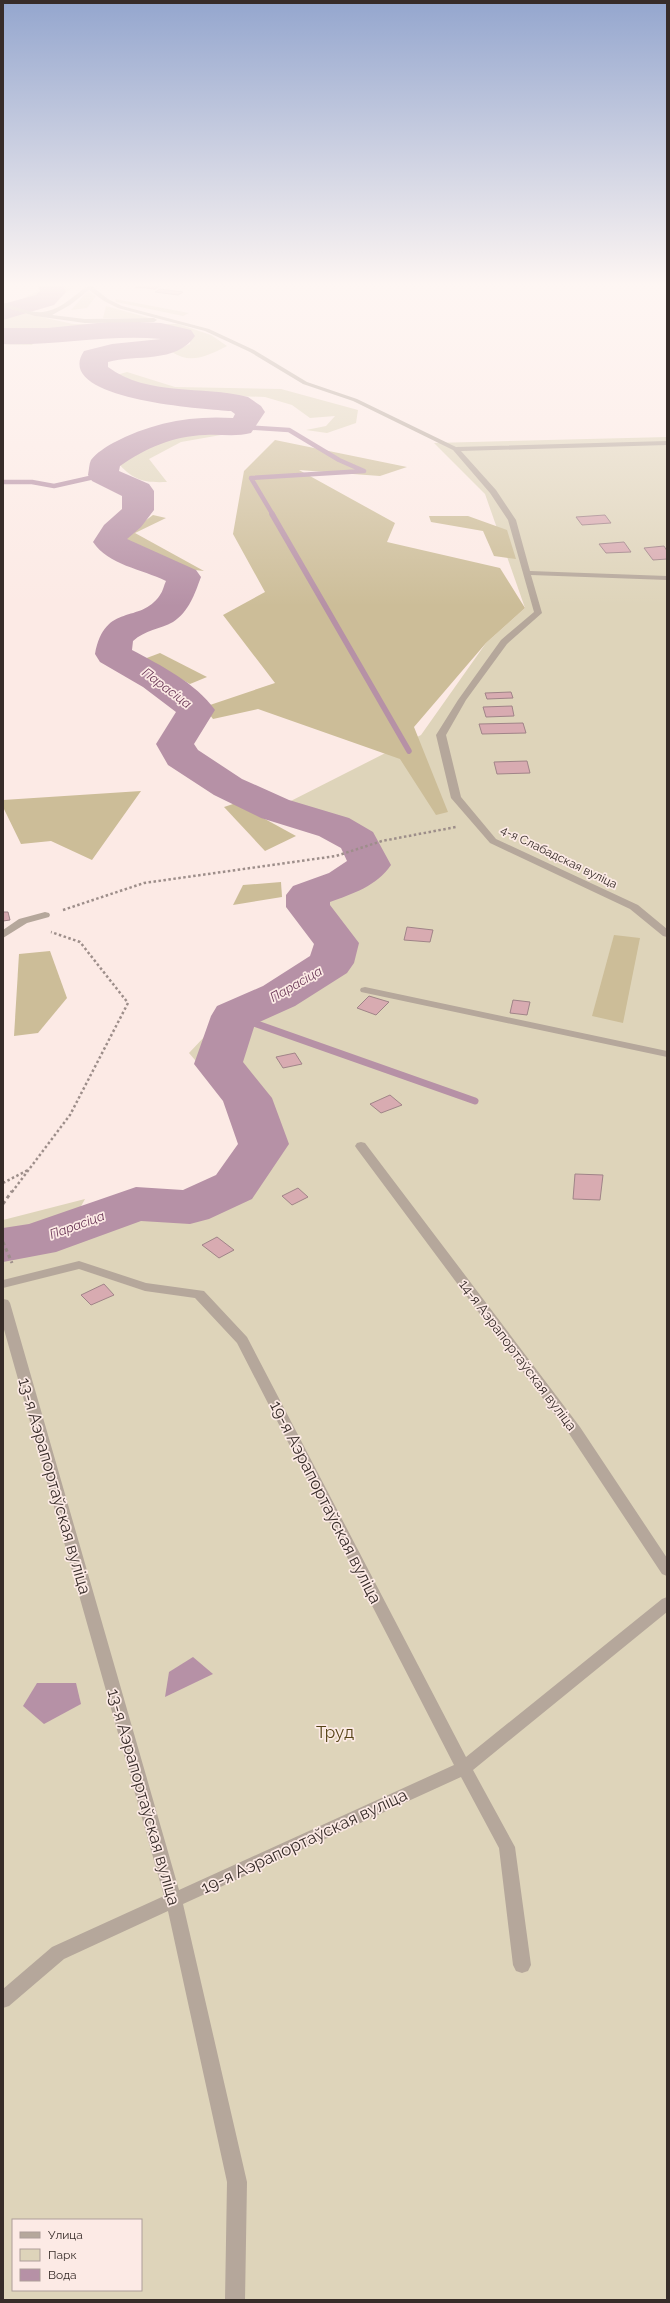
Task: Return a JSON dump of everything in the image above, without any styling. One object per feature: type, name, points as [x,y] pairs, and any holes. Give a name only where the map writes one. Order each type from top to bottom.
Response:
[{"type":"street","points":[[327,390],[355,400],[455,449],[493,492],[512,520],[528,572],[667,578]]},
{"type":"street","points":[[455,449],[667,442]]},
{"type":"street","name":"4-я Слабадская вуліца","points":[[528,572],[538,613],[504,642],[462,700],[441,735],[456,798],[493,841],[634,907],[667,934]]},
{"type":"street","points":[[3,935],[23,921],[46,915]]},
{"type":"street","points":[[365,990],[667,1054]]},
{"type":"street","name":"14-я Аэрапортаўская вуліца","points":[[361,1146],[575,1431],[667,1570]]},
{"type":"street","name":"19-я Аэрапортаўская вуліца","points":[[3,1284],[80,1265],[145,1287],[199,1294],[242,1340],[464,1768]]},
{"type":"street","name":"13-я Аэрапортаўская вуліца","points":[[3,1303],[174,1900],[236,2182],[235,2300]]},
{"type":"street","name":"19-я Аэрапортаўская вуліца","points":[[3,2000],[58,1953],[464,1768],[664,1609]]},
{"type":"street","points":[[464,1768],[507,1847],[522,1965]]},
{"type":"path","points":[[46,915],[144,883],[336,856],[382,841],[477,822]]},
{"type":"path","points":[[3,1204],[70,1115],[128,1003],[80,942],[23,921]]},
{"type":"path","points":[[3,1183],[30,1168]]},
{"type":"path","points":[[3,1242],[12,1262]]},
{"type":"green space","points":[[158,390],[286,390],[358,410],[356,423],[327,433],[306,430],[326,426],[335,416],[310,418],[292,405],[265,397],[182,394]]},
{"type":"green space","points":[[213,431],[221,435],[181,442],[149,459],[167,482],[151,482],[134,477],[117,462],[146,442],[167,436]]},
{"type":"green space","name":"Труд","points":[[667,437],[667,2300],[3,2300],[3,1220],[85,1199],[69,1228],[136,1204],[191,1207],[227,1191],[238,1182],[258,1153],[236,1108],[189,1053],[241,998],[304,980],[331,963],[337,943],[308,907],[308,895],[344,882],[370,865],[358,841],[334,827],[275,809],[421,735],[486,643],[525,608],[485,494],[434,443]]},
{"type":"shaded area","points":[[275,440],[407,467],[380,476],[299,470],[395,523],[387,542],[500,568],[525,608],[486,643],[414,727],[448,812],[436,815],[400,759],[258,709],[213,719],[204,707],[275,683],[223,615],[265,592],[233,534],[244,471]]},
{"type":"shaded area","points":[[153,515],[166,518],[135,533],[204,571],[186,569],[118,541]]},
{"type":"shaded area","points":[[429,516],[468,516],[507,530],[516,559],[494,556],[483,531],[431,522]]},
{"type":"shaded area","points":[[160,653],[207,677],[190,684],[144,659]]},
{"type":"shaded area","points":[[141,791],[92,860],[51,841],[21,844],[3,807],[3,800]]},
{"type":"shaded area","points":[[236,803],[296,836],[265,851],[224,807]]},
{"type":"shaded area","points":[[281,882],[282,897],[233,905],[243,885]]},
{"type":"shaded area","points":[[614,935],[640,938],[623,1023],[592,1016]]},
{"type":"shaded area","points":[[50,951],[67,998],[38,1033],[14,1036],[19,954]]},
{"type":"water","points":[[193,1657],[213,1674],[165,1697],[169,1672]]},
{"type":"water","points":[[37,1683],[76,1683],[81,1704],[44,1724],[23,1706]]},
{"type":"building","points":[[605,515],[611,523],[582,525],[576,517]]},
{"type":"building","points":[[624,542],[631,552],[606,553],[599,544]]},
{"type":"building","points":[[664,546],[667,551],[667,559],[653,560],[644,548]]},
{"type":"building","points":[[511,692],[513,698],[487,699],[485,693]]},
{"type":"building","points":[[512,706],[514,716],[486,717],[483,707]]},
{"type":"building","points":[[523,723],[526,733],[482,734],[479,724]]},
{"type":"building","points":[[527,761],[530,773],[497,774],[494,762]]},
{"type":"building","points":[[3,912],[8,912],[10,920],[3,921]]},
{"type":"building","points":[[407,927],[433,930],[430,942],[404,940]]},
{"type":"building","points":[[369,996],[389,1002],[376,1015],[357,1008]]},
{"type":"building","points":[[513,1000],[530,1002],[527,1015],[510,1013]]},
{"type":"building","points":[[295,1053],[302,1064],[283,1068],[276,1057]]},
{"type":"building","points":[[390,1095],[402,1105],[381,1113],[370,1104]]},
{"type":"building","points":[[575,1174],[603,1175],[600,1200],[573,1199]]},
{"type":"building","points":[[298,1188],[308,1197],[292,1205],[282,1196]]},
{"type":"building","points":[[217,1237],[234,1250],[219,1258],[202,1245]]},
{"type":"building","points":[[104,1284],[114,1295],[91,1305],[81,1295]]},
{"type":"waterway","name":"Парасіца","points":[[3,1245],[37,1240],[136,1204],[190,1207],[234,1187],[264,1144],[247,1098],[218,1064],[234,1016],[279,996],[331,963],[337,943],[308,907],[308,895],[344,882],[370,865],[358,841],[334,827],[275,809],[228,787],[182,757],[175,744],[196,710],[156,679],[113,654],[116,637],[129,626],[161,614],[176,599],[184,577],[127,553],[109,542],[115,532],[130,520],[138,510],[138,491],[117,483],[103,475],[105,462],[137,442],[170,431],[186,427],[241,427],[251,412],[238,403],[180,399],[137,390]]},
{"type":"waterway","points":[[241,427],[289,430],[339,460],[364,471],[251,478],[273,515]]},
{"type":"waterway","points":[[3,482],[32,482],[54,486],[103,475]]},
{"type":"waterway","points":[[272,514],[409,751]]},
{"type":"waterway","points":[[234,1016],[475,1101]]}]
